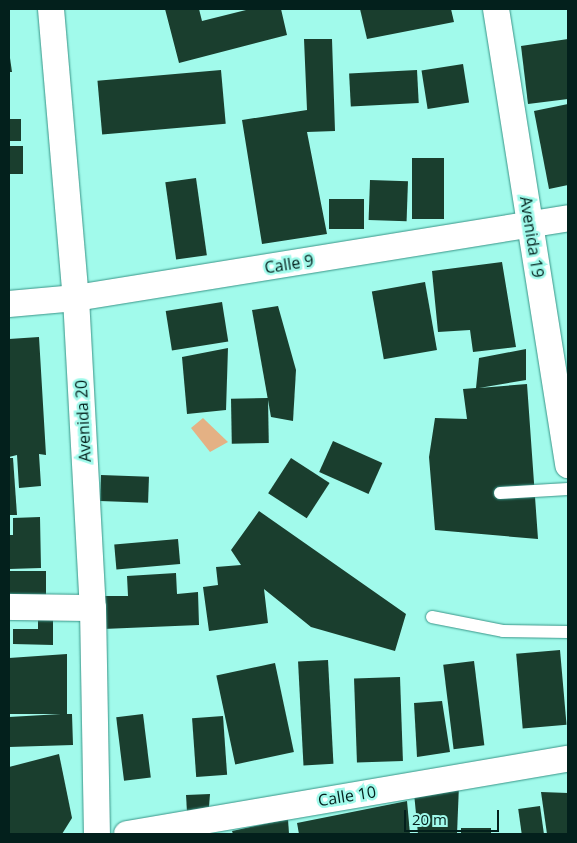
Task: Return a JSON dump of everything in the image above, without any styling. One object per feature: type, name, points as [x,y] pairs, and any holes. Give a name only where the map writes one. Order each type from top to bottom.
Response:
[{"type":"street","name":"Avenida 20","points":[[51,9],[76,298],[93,608],[97,834]]},
{"type":"street","name":"Avenida 19","points":[[496,9],[530,225],[558,332],[568,465]]},
{"type":"street","name":"Calle 9","points":[[9,304],[76,298],[568,218]]},
{"type":"street","points":[[9,607],[93,608]]},
{"type":"street","name":"Calle 10","points":[[127,834],[568,759]]},
{"type":"lane","points":[[500,493],[568,489]]},
{"type":"lane","points":[[432,617],[503,631],[568,632]]},
{"type":"shaded area","points":[[203,418],[228,442],[210,452],[191,428]]},
{"type":"building","points":[[165,9],[199,9],[202,21],[250,9],[281,9],[287,35],[179,63]]},
{"type":"building","points":[[360,9],[451,9],[454,22],[367,39]]},
{"type":"building","points":[[304,39],[332,39],[335,131],[307,132],[327,234],[262,244],[242,120],[307,110]]},
{"type":"building","points":[[568,39],[568,99],[528,104],[521,46]]},
{"type":"building","points":[[10,58],[12,72],[9,72]]},
{"type":"building","points":[[463,64],[469,103],[428,109],[422,71]]},
{"type":"building","points":[[221,70],[226,124],[102,135],[97,81]]},
{"type":"building","points":[[417,70],[419,103],[351,107],[349,74]]},
{"type":"building","points":[[568,104],[568,185],[549,189],[534,111]]},
{"type":"building","points":[[9,119],[21,119],[21,141],[9,141]]},
{"type":"building","points":[[9,146],[23,146],[23,174],[9,174]]},
{"type":"building","points":[[412,158],[444,158],[444,219],[412,219]]},
{"type":"building","points":[[196,178],[207,255],[176,260],[165,182]]},
{"type":"building","points":[[370,180],[408,181],[407,221],[369,220]]},
{"type":"building","points":[[329,199],[364,199],[364,229],[329,229]]},
{"type":"building","points":[[502,262],[516,347],[473,352],[470,330],[438,332],[432,271]]},
{"type":"building","points":[[425,282],[437,350],[384,359],[372,291]]},
{"type":"building","points":[[222,302],[228,342],[172,350],[166,311]]},
{"type":"building","points":[[278,306],[296,370],[293,421],[271,417],[252,310]]},
{"type":"building","points":[[39,337],[46,455],[39,454],[41,486],[19,488],[17,455],[9,457],[9,339]]},
{"type":"building","points":[[228,348],[226,410],[187,414],[182,357]]},
{"type":"building","points":[[526,349],[526,380],[479,388],[527,384],[538,539],[435,530],[429,457],[435,418],[467,419],[463,389],[476,388],[479,358]]},
{"type":"building","points":[[268,398],[269,443],[232,444],[231,399]]},
{"type":"building","points":[[333,441],[382,463],[369,494],[319,472]]},
{"type":"building","points":[[9,458],[13,458],[17,515],[9,515]]},
{"type":"building","points":[[291,458],[330,483],[307,518],[268,493]]},
{"type":"building","points":[[101,475],[149,477],[148,503],[100,501]]},
{"type":"building","points":[[259,511],[406,614],[395,651],[311,627],[264,589],[268,623],[209,631],[203,587],[218,585],[216,567],[241,565],[231,550]]},
{"type":"building","points":[[40,517],[41,568],[9,569],[9,535],[13,535],[13,518]]},
{"type":"building","points":[[178,539],[180,564],[116,569],[114,545]]},
{"type":"building","points":[[9,571],[46,571],[46,606],[9,606]]},
{"type":"building","points":[[176,573],[177,594],[198,592],[199,625],[103,629],[101,596],[128,596],[127,576]]},
{"type":"building","points":[[38,614],[53,614],[53,645],[13,644],[13,629],[38,629]]},
{"type":"building","points":[[560,650],[567,725],[523,729],[516,654]]},
{"type":"building","points":[[67,654],[67,714],[72,714],[73,745],[9,747],[9,717],[61,714],[9,714],[9,658]]},
{"type":"building","points":[[328,660],[333,764],[303,765],[298,662]]},
{"type":"building","points":[[474,661],[484,745],[454,749],[443,665]]},
{"type":"building","points":[[275,663],[294,752],[235,764],[216,675]]},
{"type":"building","points":[[400,677],[403,761],[357,763],[354,679]]},
{"type":"building","points":[[442,701],[450,752],[417,757],[414,703]]},
{"type":"building","points":[[143,714],[151,778],[124,781],[116,717]]},
{"type":"building","points":[[223,716],[227,775],[196,777],[192,718]]},
{"type":"building","points":[[59,754],[72,818],[62,834],[9,834],[9,767]]},
{"type":"building","points":[[459,785],[457,834],[418,834],[414,793]]},
{"type":"building","points":[[541,792],[568,793],[568,834],[547,834]]},
{"type":"building","points":[[210,794],[209,807],[187,812],[186,795]]},
{"type":"building","points":[[407,801],[410,834],[299,834],[297,823]]},
{"type":"building","points":[[540,806],[544,834],[522,834],[518,809]]},
{"type":"building","points":[[288,819],[289,834],[233,834],[232,831]]},
{"type":"building","points":[[461,828],[491,828],[491,834],[461,834]]}]
